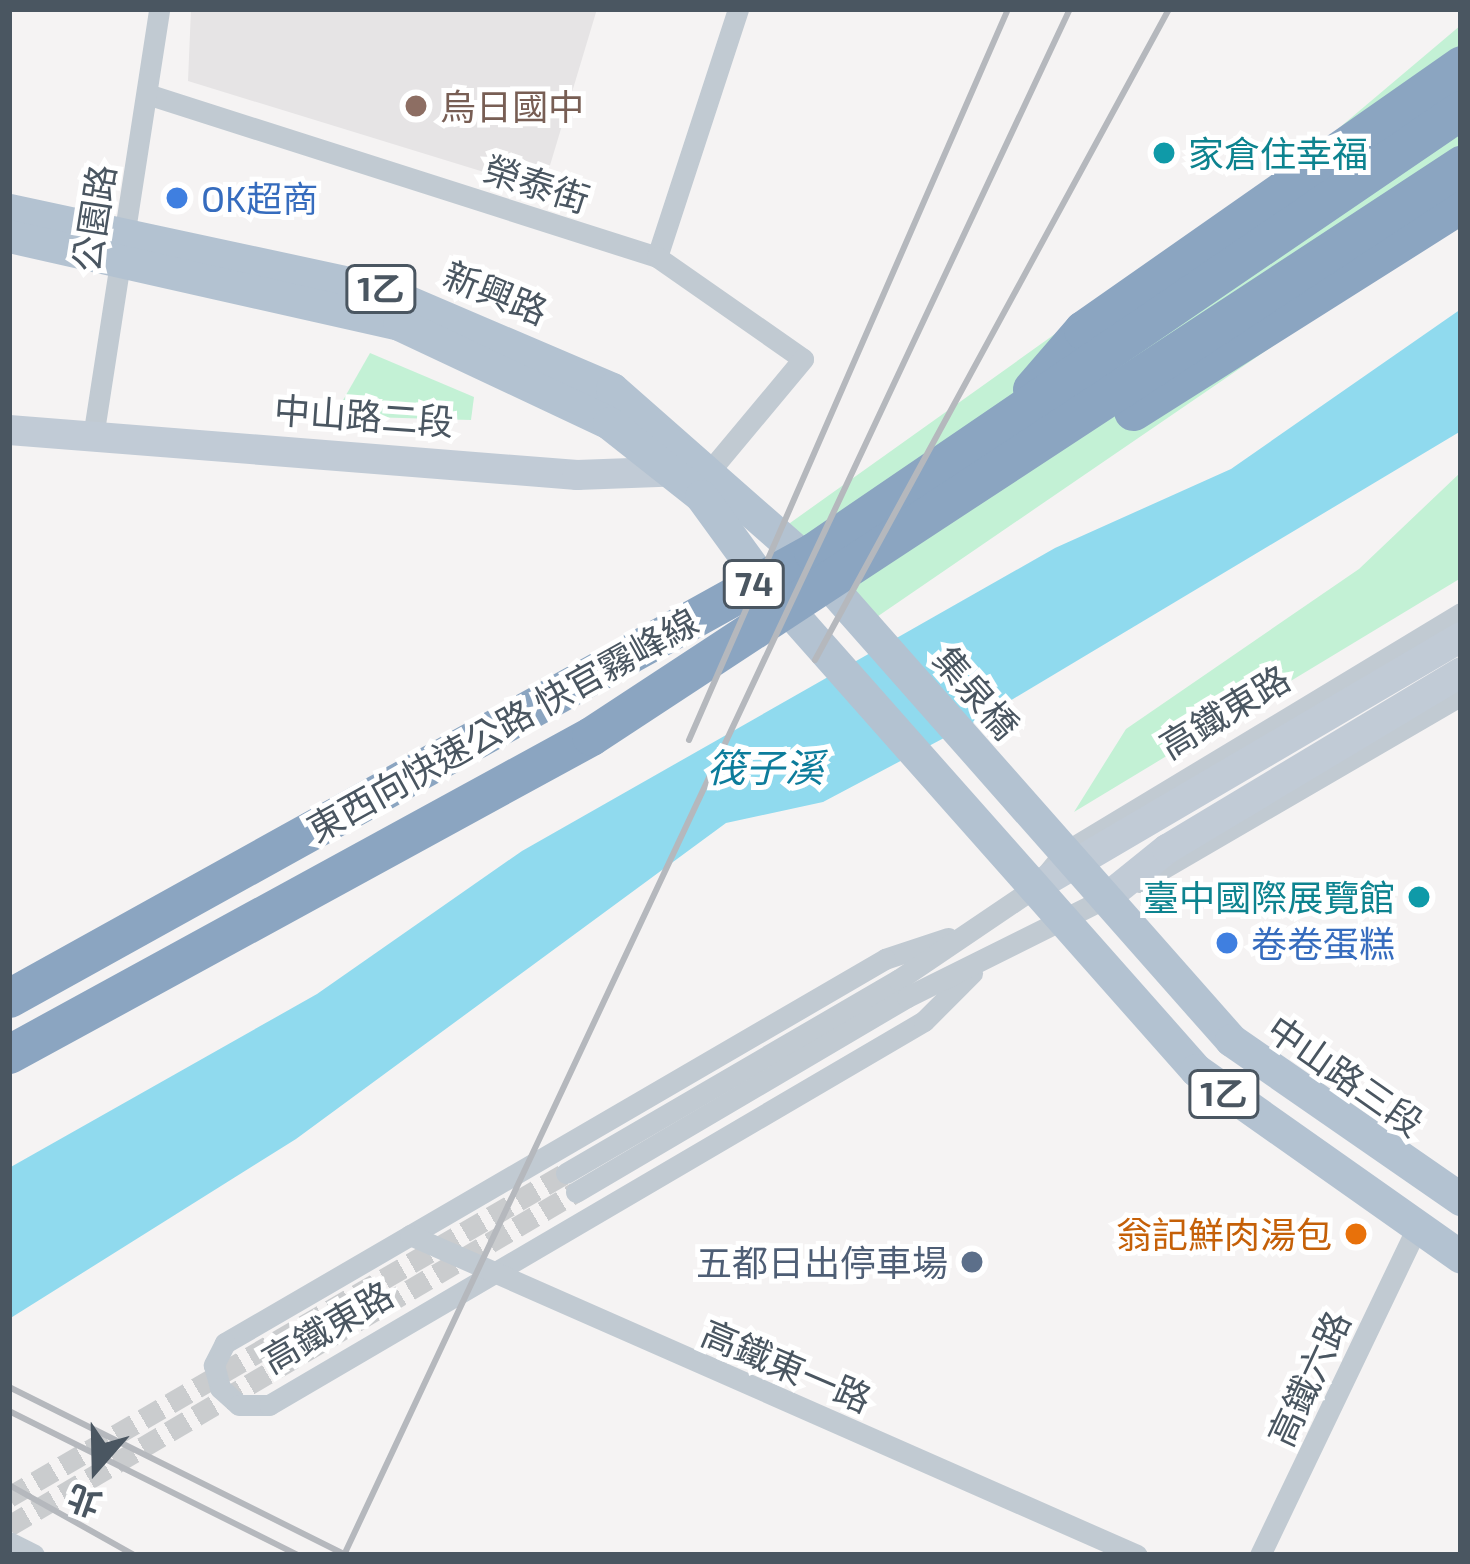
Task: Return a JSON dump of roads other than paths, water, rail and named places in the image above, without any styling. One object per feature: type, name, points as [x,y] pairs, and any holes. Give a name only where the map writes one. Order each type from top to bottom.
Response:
[{"type":"highway","name":"74","points":[[1001,424],[1083,330],[1461,65]]},
{"type":"highway","name":"東西向快速公路 快官霧峰線","points":[[9,998],[813,552],[1461,110]]},
{"type":"highway","name":"東西向快速公路 快官霧峰線","points":[[9,1054],[591,736],[1044,447],[1461,165]]},
{"type":"highway","name":"74","points":[[1044,447],[1189,384],[1461,204]]},
{"type":"main road","name":"新興路","points":[[9,210],[464,347],[676,472]]},
{"type":"main road","name":"新興路","points":[[9,236],[120,247],[459,316],[612,389],[713,467]]},
{"type":"main road","name":"1乙","points":[[713,467],[823,578]]},
{"type":"main road","name":"1乙","points":[[676,472],[806,628],[1028,873],[1064,921],[1240,1108],[1461,1257]]},
{"type":"main road","name":"集泉橋","points":[[823,578],[1065,852]]},
{"type":"main road","name":"中山路三段","points":[[1065,852],[1277,1081],[1461,1199]]},
{"type":"street","name":"公園路","points":[[93,437],[159,9]]},
{"type":"street","points":[[657,257],[738,9]]},
{"type":"street","name":"榮泰街","points":[[147,94],[657,257],[803,358],[713,467]]},
{"type":"street","points":[[1399,182],[1461,124]]},
{"type":"street","points":[[823,578],[1399,182],[1461,151]]},
{"type":"street","name":"中山路二段","points":[[9,430],[577,475],[713,467]]},
{"type":"street","name":"高鐵東路","points":[[1065,852],[1461,614]]},
{"type":"street","name":"高鐵東路","points":[[1461,637],[1028,873],[898,980],[571,1182],[907,997],[972,973],[1461,695]]},
{"type":"street","name":"高鐵東路","points":[[1106,899],[1167,849],[1461,672]]},
{"type":"street","name":"高鐵東路","points":[[949,938],[886,959],[225,1342],[214,1365],[220,1388],[239,1405],[268,1405],[924,1022],[972,973]]},
{"type":"street","name":"高鐵六路","points":[[1260,1555],[1416,1229]]},
{"type":"street","name":"高鐵東一路","points":[[410,1235],[1137,1555]]},
{"type":"street","points":[[9,1542],[34,1555]]},
{"type":"water","name":"筏子溪","points":[[1461,309],[1461,431],[978,720],[823,802],[726,823],[296,1139],[9,1319],[9,1168],[317,994],[522,851],[1055,548],[1231,469]]},
{"type":"tunnel","points":[[9,1497],[566,1173]]},
{"type":"tunnel","points":[[9,1526],[576,1192]]},
{"type":"railway","points":[[689,740],[1008,9]]},
{"type":"railway","points":[[344,1555],[1070,9]]},
{"type":"railway","points":[[815,660],[1169,9]]},
{"type":"railway","points":[[9,1387],[346,1555]]},
{"type":"railway","points":[[9,1411],[298,1555]]},
{"type":"railway","points":[[9,1485],[134,1555]]},
{"type":"place","name":"烏日國中","points":[[416,106]]},
{"type":"place","name":"家倉住幸福","points":[[1164,153]]},
{"type":"place","name":"OK超商","points":[[177,198]]},
{"type":"place","name":"臺中國際展覽館","points":[[1419,897]]},
{"type":"place","name":"卷卷蛋糕","points":[[1227,943]]},
{"type":"place","name":"翁記鮮肉湯包","points":[[1356,1234]]},
{"type":"place","name":"五都日出停車場","points":[[972,1262]]}]
